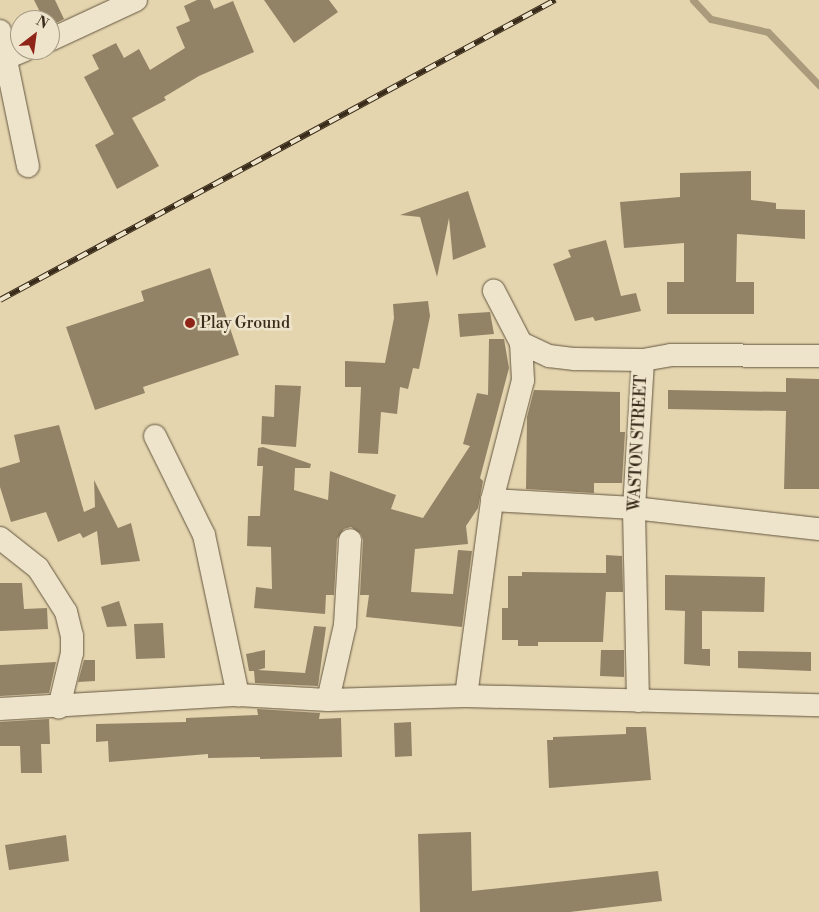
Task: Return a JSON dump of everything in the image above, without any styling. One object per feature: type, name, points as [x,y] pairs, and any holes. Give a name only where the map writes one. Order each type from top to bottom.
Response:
[{"type":"street","points":[[60,35],[136,0]]},
{"type":"street","points":[[0,31],[10,46]]},
{"type":"street","points":[[16,60],[28,166]]},
{"type":"street","points":[[466,696],[492,500],[523,380],[521,343],[494,291]]},
{"type":"street","points":[[521,343],[549,356],[575,360],[643,360]]},
{"type":"street","name":"WASTON STREET","points":[[638,701],[634,508],[643,360],[671,355],[819,356]]},
{"type":"street","points":[[155,436],[204,535],[238,695]]},
{"type":"street","points":[[492,500],[634,508],[819,528]]},
{"type":"street","points":[[0,538],[38,568],[66,612],[72,636],[72,653],[60,706]]},
{"type":"street","points":[[328,700],[346,625],[350,540]]},
{"type":"street","points":[[0,709],[238,695],[328,700],[466,696],[819,705]]},
{"type":"building","points":[[34,0],[55,0],[60,10],[39,10]]},
{"type":"building","points":[[197,0],[210,0],[214,9],[233,1],[254,52],[199,76],[164,97],[166,100],[132,118],[159,166],[117,189],[95,145],[114,134],[84,77],[99,69],[92,55],[116,43],[124,58],[139,49],[150,70],[185,48],[176,27],[190,21],[184,6]]},
{"type":"building","points":[[264,0],[329,0],[338,12],[294,43]]},
{"type":"building","points":[[60,11],[64,19],[60,21]]},
{"type":"building","points":[[751,171],[751,200],[776,203],[776,209],[805,210],[805,239],[737,234],[736,282],[754,282],[754,314],[667,314],[667,282],[684,282],[684,243],[624,248],[620,202],[680,197],[680,173]]},
{"type":"building","points":[[468,191],[486,247],[453,260],[449,218],[437,277],[420,217],[400,215]]},
{"type":"building","points":[[606,240],[621,296],[636,293],[641,311],[595,321],[593,317],[575,321],[553,264],[571,257],[568,250]]},
{"type":"building","points":[[210,268],[239,355],[143,387],[145,393],[95,410],[66,327],[144,301],[141,291]]},
{"type":"building","points":[[428,301],[430,316],[419,369],[413,368],[408,389],[400,387],[397,414],[381,412],[378,454],[358,453],[361,387],[345,387],[345,361],[385,363],[394,318],[393,304]]},
{"type":"building","points":[[490,312],[494,334],[460,337],[458,314]]},
{"type":"building","points":[[489,339],[504,339],[509,368],[480,478],[483,481],[478,508],[466,526],[468,544],[415,549],[411,592],[453,594],[458,550],[472,551],[462,627],[366,617],[369,595],[360,595],[363,540],[361,534],[351,527],[344,529],[337,539],[334,595],[326,595],[325,614],[254,608],[256,587],[272,589],[271,547],[247,546],[248,516],[260,516],[263,466],[257,466],[258,448],[263,447],[311,464],[310,468],[295,468],[294,490],[328,500],[330,471],[396,495],[391,509],[423,518],[470,446],[463,444],[477,393],[488,395]]},
{"type":"building","points":[[786,378],[819,379],[819,489],[784,489],[786,411],[668,409],[668,390],[786,392]]},
{"type":"building","points":[[275,385],[301,386],[296,447],[261,444],[262,416],[274,417]]},
{"type":"building","points":[[534,390],[620,392],[620,432],[625,432],[622,483],[594,483],[594,493],[526,489],[527,417]]},
{"type":"building","points":[[59,425],[84,512],[95,507],[94,480],[118,528],[131,523],[140,561],[101,565],[97,531],[83,538],[80,533],[58,542],[46,512],[11,522],[0,487],[0,468],[20,462],[14,435]]},
{"type":"building","points":[[606,555],[622,556],[623,592],[606,592],[603,642],[538,642],[538,646],[518,646],[518,640],[502,640],[502,608],[508,608],[508,576],[522,576],[522,572],[606,573]]},
{"type":"building","points":[[665,575],[765,577],[764,612],[702,611],[702,649],[710,649],[710,666],[684,664],[685,611],[665,610]]},
{"type":"building","points":[[0,583],[22,583],[24,609],[47,608],[48,629],[0,631]]},
{"type":"building","points":[[119,601],[127,626],[107,627],[101,607]]},
{"type":"building","points":[[163,623],[165,658],[136,659],[134,624]]},
{"type":"building","points":[[314,626],[326,627],[318,686],[255,683],[254,671],[249,671],[246,654],[265,650],[265,668],[258,670],[305,673]]},
{"type":"building","points":[[601,650],[624,650],[624,677],[600,676]]},
{"type":"building","points":[[738,651],[811,652],[811,671],[738,668]]},
{"type":"building","points":[[84,660],[95,660],[95,681],[78,682]]},
{"type":"building","points":[[56,662],[49,693],[0,696],[0,665]]},
{"type":"building","points":[[257,709],[320,713],[319,719],[341,718],[342,757],[208,758],[208,754],[109,762],[108,741],[96,742],[96,724],[186,722],[186,718],[258,715]]},
{"type":"building","points":[[49,719],[50,744],[41,744],[42,773],[21,773],[20,746],[0,746],[0,722]]},
{"type":"building","points":[[411,722],[412,756],[395,757],[394,723]]},
{"type":"building","points":[[626,727],[646,727],[651,780],[549,788],[547,740],[553,740],[553,737],[626,734]]},
{"type":"building","points":[[471,832],[472,891],[658,871],[662,901],[570,912],[420,912],[418,834]]},
{"type":"building","points":[[66,835],[69,861],[9,870],[5,845]]},
{"type":"waterway","points":[[693,0],[711,19],[768,32],[819,85]]},
{"type":"railway","points":[[0,300],[555,0]]},
{"type":"place","name":"Play Ground","points":[[190,323]]}]
